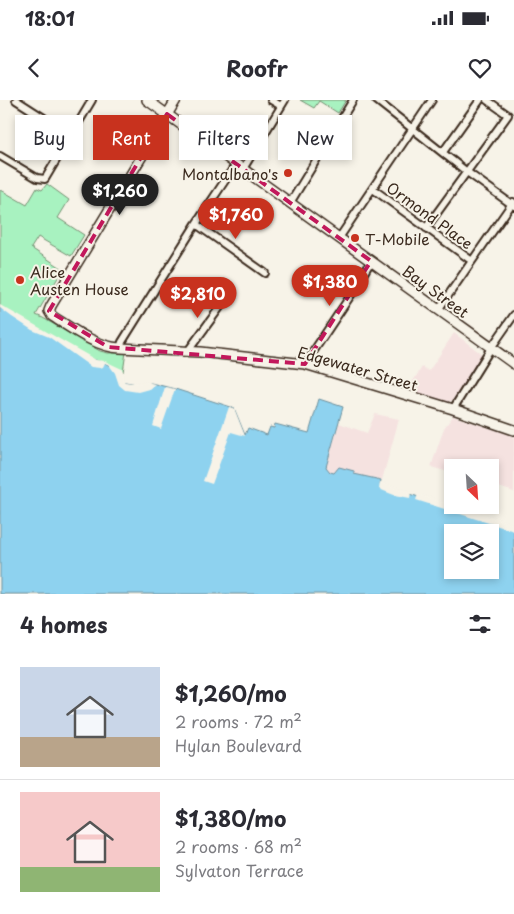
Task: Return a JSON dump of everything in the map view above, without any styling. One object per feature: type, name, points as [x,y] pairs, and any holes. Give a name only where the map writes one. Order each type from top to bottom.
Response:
[{"type":"street","points":[[16,100],[39,115]]},
{"type":"street","points":[[0,156],[37,178],[45,179],[92,100]]},
{"type":"street","name":"Bay Street","points":[[147,100],[514,364]]},
{"type":"street","points":[[167,114],[176,100]]},
{"type":"street","points":[[120,348],[196,224],[240,167],[283,103],[271,100]]},
{"type":"street","points":[[290,203],[353,100]]},
{"type":"street","points":[[376,100],[467,172],[513,204],[438,310]]},
{"type":"street","points":[[339,238],[432,100]]},
{"type":"street","points":[[443,152],[480,100]]},
{"type":"street","points":[[426,228],[508,115],[487,100]]},
{"type":"street","name":"Edgewater Street","points":[[167,114],[49,309],[52,316],[91,340],[108,347],[188,351],[305,364],[453,409],[514,430]]},
{"type":"street","name":"Ormond Place","points":[[373,189],[472,261]]},
{"type":"street","points":[[196,224],[264,274]]},
{"type":"street","points":[[305,364],[372,262]]},
{"type":"street","points":[[188,351],[226,299]]},
{"type":"street","points":[[453,409],[514,315]]},
{"type":"highlighted area","points":[[167,114],[371,261],[305,364],[108,347],[49,311]]},
{"type":"shaded area","points":[[454,333],[483,355],[453,400],[446,403],[406,392],[422,367],[429,371]]},
{"type":"shaded area","points":[[375,414],[399,419],[382,480],[354,474],[354,471],[339,468],[334,473],[330,472],[326,467],[339,423],[367,433]]},
{"type":"shaded area","points":[[453,416],[514,436],[514,492],[499,487],[499,459],[444,459],[444,471],[431,467],[444,428]]},
{"type":"green space","points":[[300,100],[346,100],[338,113],[319,101],[314,108]]},
{"type":"green space","points":[[47,184],[69,200],[58,218],[84,235],[71,256],[38,237],[31,248],[63,269],[36,315],[100,351],[108,353],[126,352],[123,372],[96,363],[0,307],[0,191],[27,205],[37,188],[42,190]]},
{"type":"water","points":[[0,307],[89,358],[105,363],[120,372],[120,381],[142,385],[151,383],[234,408],[245,435],[248,428],[267,435],[270,427],[274,428],[275,424],[309,433],[319,399],[343,407],[326,467],[330,472],[334,473],[339,467],[354,471],[354,474],[381,480],[380,485],[444,505],[444,514],[474,514],[514,527],[514,594],[0,594]]},
{"type":"pier","points":[[0,305],[96,360],[105,361],[122,369],[125,382],[155,384],[149,389],[138,392],[125,390],[119,385],[115,373],[109,365],[105,363],[100,368],[91,367],[49,337],[32,330],[12,317],[0,308]]},
{"type":"pier","points":[[165,387],[175,389],[161,429],[153,426]]},
{"type":"pier","points":[[229,407],[234,408],[245,436],[231,432],[212,484],[203,481]]},
{"type":"pier","points":[[380,482],[411,492],[410,498],[394,495],[379,489]]},
{"type":"pier","points":[[418,494],[444,502],[444,509],[416,500]]},
{"type":"pier","points":[[460,514],[482,514],[514,524],[514,531],[499,526],[499,524],[492,524]]},
{"type":"place","name":"Montalbano's","points":[[288,173]]},
{"type":"place","name":"T-Mobile","points":[[355,238]]},
{"type":"place","name":"Alice Austen House","points":[[20,280]]}]
